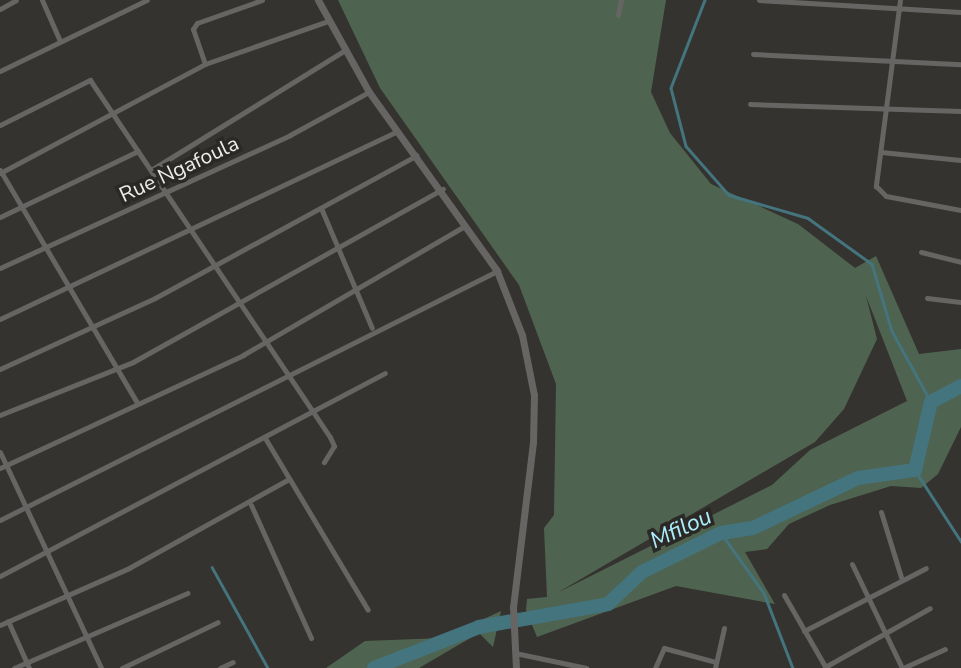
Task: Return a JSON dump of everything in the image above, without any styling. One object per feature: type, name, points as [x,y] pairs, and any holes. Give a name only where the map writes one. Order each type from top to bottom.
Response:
[{"type":"street","points":[[0,9],[16,0]]},
{"type":"street","points":[[42,0],[60,41]]},
{"type":"street","points":[[0,71],[147,0]]},
{"type":"street","points":[[205,64],[193,29],[197,23],[262,0]]},
{"type":"street","points":[[318,0],[369,92],[443,190],[497,271],[522,335],[534,395],[513,607],[516,668]]},
{"type":"street","points":[[618,15],[621,0]]},
{"type":"street","points":[[758,0],[961,12]]},
{"type":"street","points":[[900,0],[881,152],[879,191],[961,210]]},
{"type":"street","points":[[137,403],[95,325],[0,172],[205,64],[328,21]]},
{"type":"street","points":[[151,170],[344,51]]},
{"type":"street","points":[[753,54],[961,64]]},
{"type":"street","points":[[0,124],[90,80],[268,340],[334,446],[324,461]]},
{"type":"street","name":"Rue Ngafoula","points":[[0,268],[166,192],[369,92]]},
{"type":"street","points":[[751,104],[961,111]]},
{"type":"street","points":[[0,319],[398,131]]},
{"type":"street","points":[[0,217],[138,151]]},
{"type":"street","points":[[881,152],[961,160]]},
{"type":"street","points":[[0,369],[215,266],[417,155]]},
{"type":"street","points":[[0,415],[120,368],[443,190]]},
{"type":"street","points":[[321,208],[372,328]]},
{"type":"street","points":[[0,468],[268,340],[468,225]]},
{"type":"street","points":[[921,252],[961,262]]},
{"type":"street","points":[[0,520],[372,328],[497,271]]},
{"type":"street","points":[[927,299],[961,302]]},
{"type":"street","points":[[0,576],[385,373]]},
{"type":"street","points":[[265,438],[287,480],[368,610]]},
{"type":"street","points":[[0,452],[102,668]]},
{"type":"street","points":[[0,625],[251,505],[287,480]]},
{"type":"street","points":[[251,505],[310,638]]},
{"type":"street","points":[[881,512],[901,577]]},
{"type":"street","points":[[852,564],[903,668],[945,649]]},
{"type":"street","points":[[804,631],[901,577],[926,568]]},
{"type":"street","points":[[14,668],[27,665],[187,593]]},
{"type":"street","points":[[784,595],[826,668],[884,632],[930,608]]},
{"type":"street","points":[[8,621],[27,665]]},
{"type":"street","points":[[122,668],[218,622]]},
{"type":"street","points":[[655,668],[664,648],[716,665],[724,628]]},
{"type":"street","points":[[515,653],[586,668]]},
{"type":"street","points":[[220,668],[233,662]]},
{"type":"green space","points":[[338,0],[666,0],[651,92],[670,133],[711,184],[798,224],[855,268],[876,256],[919,354],[961,349],[961,427],[938,474],[921,488],[891,486],[830,505],[789,524],[767,549],[745,552],[775,604],[676,586],[537,637],[526,610],[527,599],[547,597],[544,528],[554,515],[556,384],[519,285],[380,88]],"holes":[[[866,296],[907,401],[810,450],[772,485],[557,593],[815,442],[844,409],[877,339]]]},
{"type":"green space","points":[[501,611],[493,647],[479,633],[419,668],[326,668],[365,641],[443,638]]},
{"type":"waterway","points":[[705,0],[671,88],[686,146],[729,195],[808,218],[872,264],[892,331],[931,402]]},
{"type":"waterway","name":"Mfilou","points":[[374,668],[479,627],[608,604],[642,572],[721,533],[753,528],[858,478],[915,470],[931,402],[961,386]]},
{"type":"waterway","points":[[915,470],[961,541]]},
{"type":"waterway","points":[[721,533],[764,593],[793,668]]},
{"type":"waterway","points":[[212,567],[268,668]]}]
